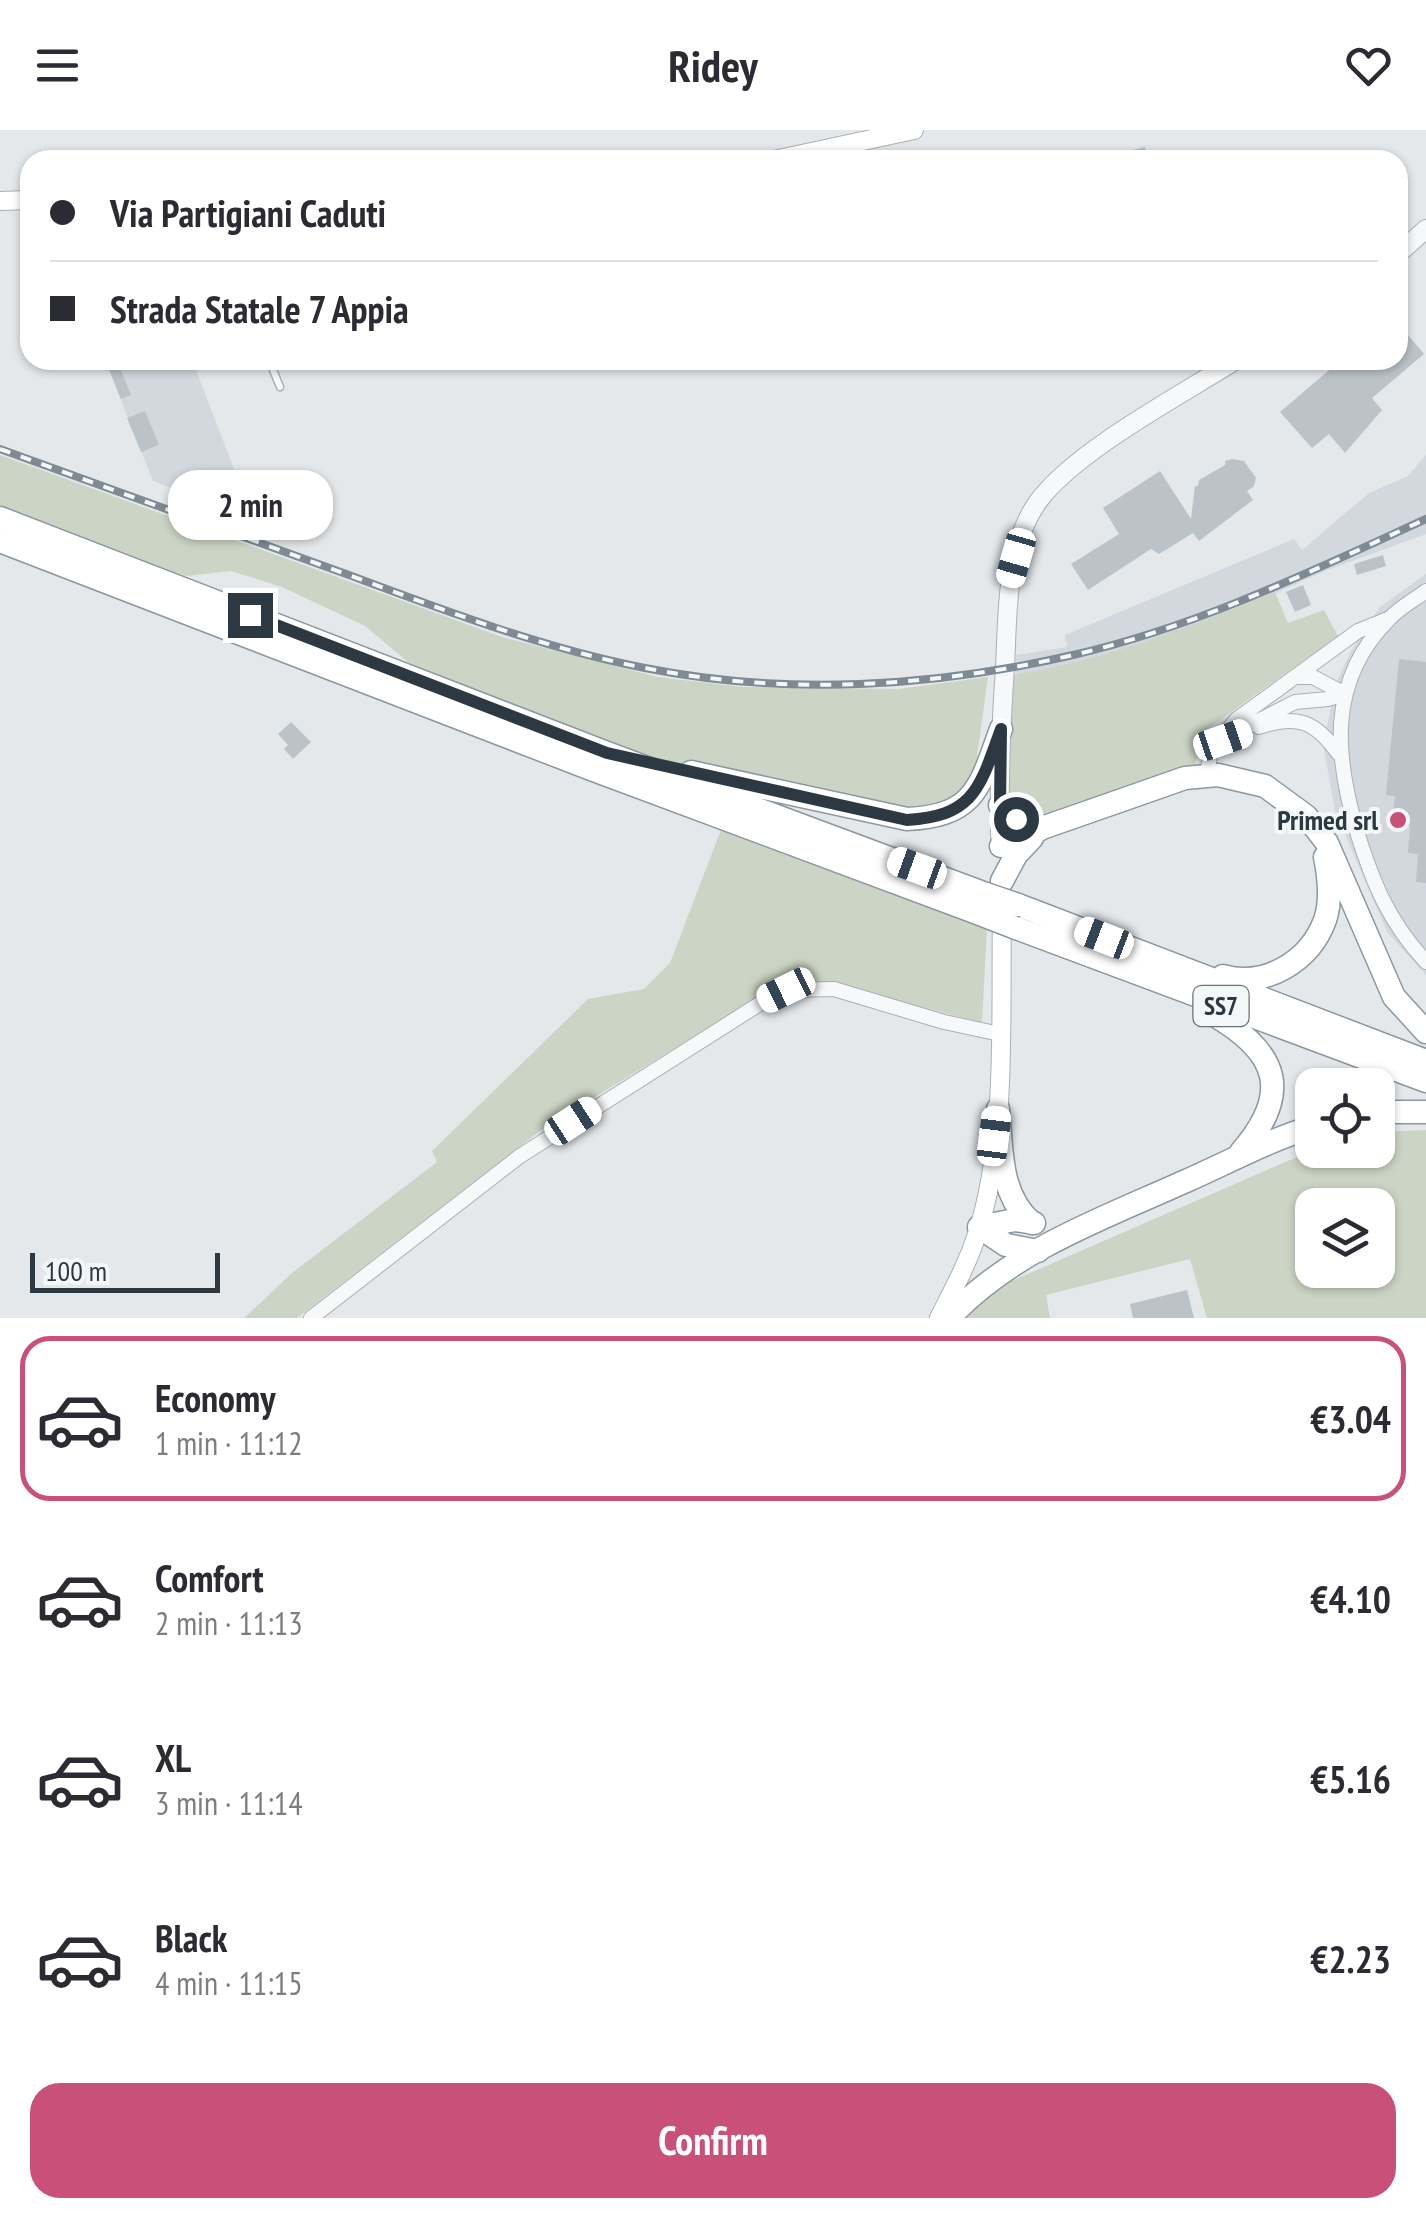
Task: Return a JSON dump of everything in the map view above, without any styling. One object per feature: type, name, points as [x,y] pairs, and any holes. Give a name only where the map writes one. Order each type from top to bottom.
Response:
[{"type":"highway","name":"SS7","points":[[0,518],[607,753],[990,896],[1017,917],[1112,966],[1426,1081]]},
{"type":"highway","name":"SS7","points":[[0,541],[573,762],[990,896]]},
{"type":"highway","points":[[607,753],[907,820],[936,818],[956,809],[974,794],[1001,729]]},
{"type":"highway","points":[[1001,841],[1018,842],[1042,828],[1154,787],[1207,775],[1240,777],[1265,786],[1313,825],[1334,858],[1394,997],[1426,1032]]},
{"type":"highway","points":[[1000,805],[1016,819],[1042,828]]},
{"type":"highway","points":[[1104,938],[1233,979],[1280,972],[1299,958],[1326,918],[1330,887],[1326,858],[1313,825]]},
{"type":"highway","points":[[990,896],[1016,854],[1042,828]]},
{"type":"highway","name":"SS7","points":[[1017,917],[1104,938],[1426,1061]]},
{"type":"highway","points":[[1112,966],[1132,981],[1236,1028],[1265,1060],[1273,1087],[1272,1105],[1260,1130],[1235,1159]]},
{"type":"highway","points":[[998,1109],[1009,1196],[1018,1211],[1032,1222]]},
{"type":"highway","points":[[1395,1112],[1426,1112]]},
{"type":"highway","points":[[949,1318],[987,1282],[1038,1250],[1295,1134]]},
{"type":"highway","points":[[979,1227],[1015,1220],[1057,1228],[1087,1226]]},
{"type":"highway","points":[[979,1227],[1006,1245],[1038,1250]]},
{"type":"main road","points":[[821,150],[914,130]]},
{"type":"main road","points":[[939,1318],[979,1227],[988,1192],[998,1109],[1000,1034],[990,896],[1001,841]]},
{"type":"street","points":[[1001,841],[1001,729],[1009,582],[1023,534],[1037,504],[1073,467],[1221,370]]},
{"type":"street","points":[[1207,775],[1207,760],[1237,719],[1358,631],[1389,618],[1426,592]]},
{"type":"street","points":[[1389,618],[1366,649],[1345,694],[1339,754],[1346,796],[1378,895],[1400,934],[1426,962]]},
{"type":"street","points":[[1296,677],[1313,676],[1345,694]]},
{"type":"street","points":[[1219,742],[1295,702],[1345,694]]},
{"type":"street","points":[[1219,742],[1273,722],[1292,720],[1322,731],[1339,754]]},
{"type":"street","points":[[311,1318],[520,1156],[786,990],[834,989],[944,1022],[1000,1034]]},
{"type":"lane","points":[[273,370],[280,388]]},
{"type":"shaded area","points":[[109,370],[196,370],[253,518],[153,481]]},
{"type":"shaded area","points":[[1426,455],[1426,534],[1325,571],[1245,607],[1246,615],[1017,684],[1016,655],[1067,647],[1065,635],[1294,539],[1302,550],[1369,493],[1408,476]]},
{"type":"shaded area","points":[[1426,574],[1426,975],[1387,932],[1335,811],[1323,744],[1337,681],[1351,651],[1380,607]]},
{"type":"green space","points":[[0,455],[502,637],[658,677],[743,687],[899,689],[988,677],[974,779],[955,801],[926,815],[698,770],[616,749],[511,709],[408,662],[365,626],[282,587],[231,571],[186,576],[83,546],[0,515]]},
{"type":"green space","points":[[1275,592],[1288,623],[1324,610],[1338,636],[1210,727],[1194,765],[1035,822],[1004,799],[1014,675],[1115,651]]},
{"type":"green space","points":[[722,827],[987,929],[982,1023],[843,986],[786,980],[541,1130],[297,1318],[244,1318],[292,1273],[437,1162],[432,1151],[588,999],[644,989],[670,963]]},
{"type":"green space","points":[[1426,1130],[1426,1318],[1207,1318],[1190,1259],[1046,1295],[1050,1318],[959,1318],[977,1301],[1007,1283],[1295,1158],[1295,1168],[1395,1168],[1395,1131]]},
{"type":"building","points":[[1408,335],[1424,354],[1408,368]]},
{"type":"building","points":[[109,370],[121,370],[131,395],[121,399]]},
{"type":"building","points":[[1329,370],[1405,370],[1372,398],[1382,410],[1345,453],[1329,434],[1312,448],[1280,412]]},
{"type":"building","points":[[145,411],[159,445],[141,452],[127,418]]},
{"type":"building","points":[[1232,459],[1244,461],[1256,478],[1247,491],[1253,500],[1199,541],[1193,533],[1159,554],[1151,549],[1088,590],[1071,564],[1119,534],[1103,508],[1160,471],[1191,519],[1199,480]]},
{"type":"building","points":[[1383,555],[1386,566],[1357,575],[1354,564]]},
{"type":"building","points":[[1303,585],[1311,605],[1295,612],[1286,592]]},
{"type":"building","points":[[1399,659],[1426,662],[1426,883],[1416,882],[1418,854],[1408,853],[1410,826],[1392,825],[1395,796],[1386,795]]},
{"type":"building","points":[[291,722],[311,742],[293,759],[278,734]]},
{"type":"building","points":[[1187,1290],[1194,1318],[1133,1318],[1130,1304]]},
{"type":"railway","points":[[0,449],[532,639],[607,660],[698,677],[806,685],[914,681],[967,674],[1119,643],[1297,578],[1426,519]]},
{"type":"place","name":"Primed srl","points":[[1398,820]]},
{"type":"route","points":[[250,615],[607,753],[907,820],[936,818],[956,809],[974,794],[1001,729],[1000,805],[1016,819]]}]
